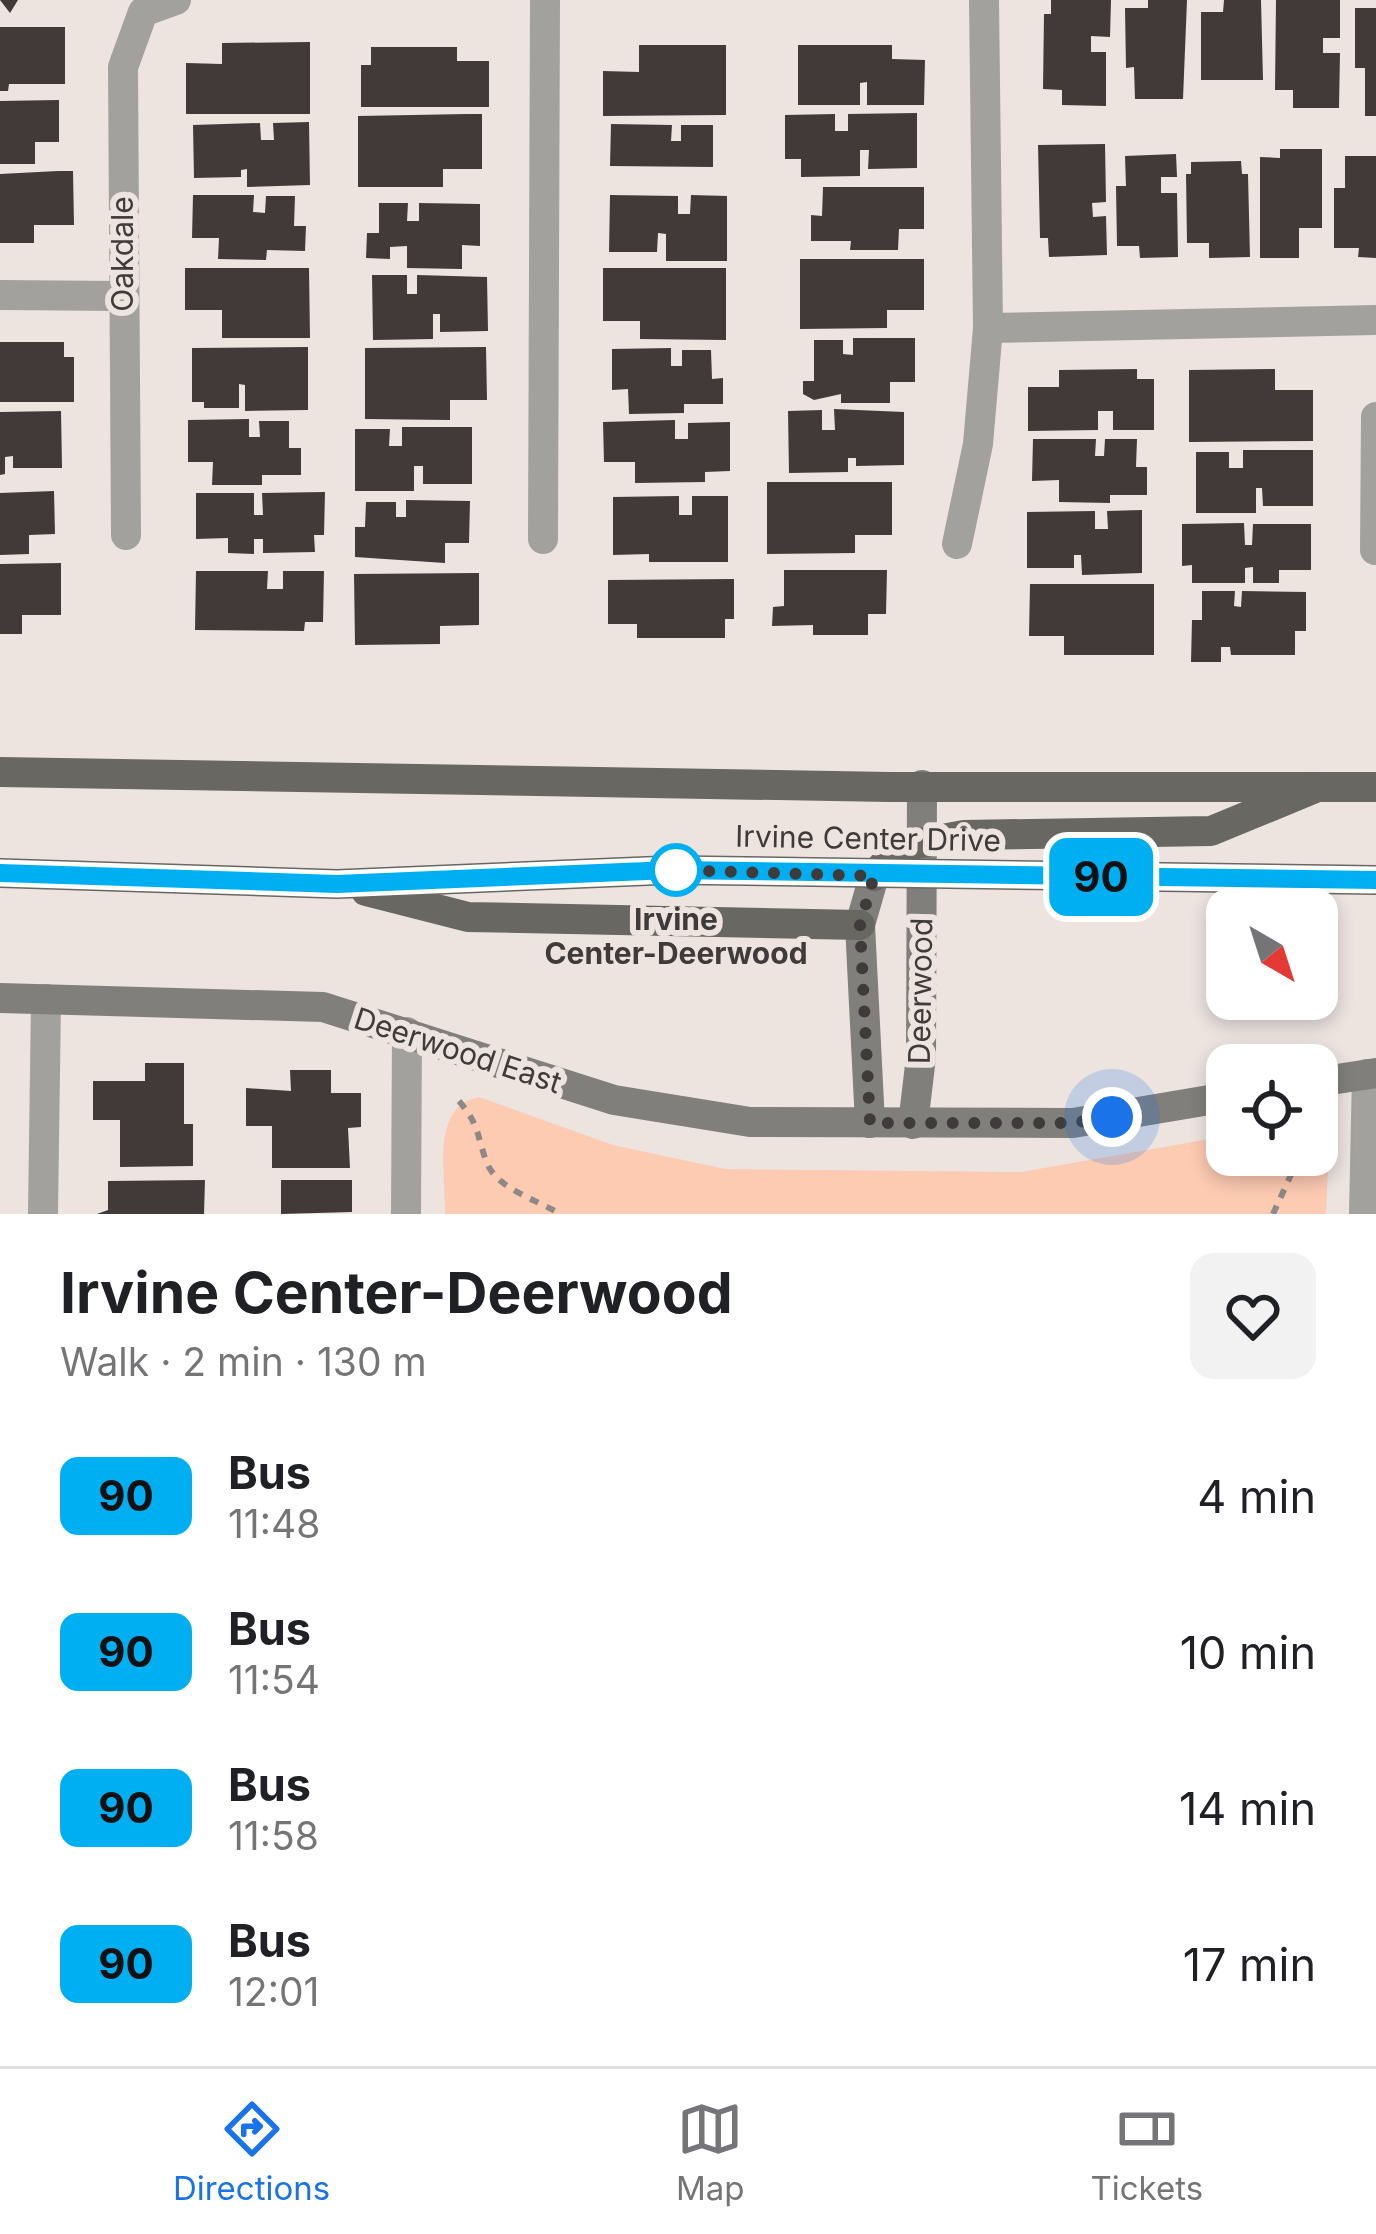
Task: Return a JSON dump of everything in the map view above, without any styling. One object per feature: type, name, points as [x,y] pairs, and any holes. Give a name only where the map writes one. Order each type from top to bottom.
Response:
[{"type":"main road","name":"Irvine Center Drive","points":[[0,772],[1376,787]]},
{"type":"main road","points":[[874,876],[899,847],[922,842],[964,835],[1211,831],[1318,786]]},
{"type":"main road","name":"Irvine Center Drive","points":[[0,873],[337,884],[671,870],[1376,880]]},
{"type":"main road","points":[[337,884],[468,917],[860,925]]},
{"type":"street","name":"Oakdale","points":[[126,535],[123,68],[143,12],[176,0]]},
{"type":"street","points":[[543,539],[545,0]]},
{"type":"street","points":[[957,544],[978,444],[988,328],[984,0]]},
{"type":"street","points":[[0,295],[121,296]]},
{"type":"street","points":[[988,328],[1376,320]]},
{"type":"street","points":[[1375,550],[1376,417]]},
{"type":"street","name":"Deerwood","points":[[913,1124],[921,1057],[922,785]]},
{"type":"street","name":"Deerwood","points":[[870,1123],[860,925],[874,876]]},
{"type":"street","name":"Deerwood East","points":[[0,998],[323,1007],[614,1100],[750,1122],[1073,1123],[1206,1101]]},
{"type":"street","points":[[43,1214],[46,999]]},
{"type":"street","points":[[406,1214],[407,1032]]},
{"type":"street","points":[[1338,1078],[1371,1073],[1364,1214]]},
{"type":"path","points":[[459,1101],[479,1124],[488,1167],[504,1184],[560,1214]]},
{"type":"path","points":[[1273,1214],[1290,1176]]},
{"type":"shaded area","points":[[479,1097],[613,1145],[725,1169],[1021,1172],[1206,1140],[1206,1176],[1328,1176],[1326,1214],[445,1214],[444,1144],[453,1114]]},
{"type":"building","points":[[0,0],[18,0],[10,13]]},
{"type":"building","points":[[1051,0],[1111,0],[1110,37],[1091,36],[1091,52],[1106,52],[1106,106],[1062,105],[1062,90],[1043,89],[1044,14],[1051,14]]},
{"type":"building","points":[[1148,0],[1187,0],[1183,99],[1135,99],[1134,67],[1126,68],[1125,8],[1148,8]]},
{"type":"building","points":[[1224,0],[1261,0],[1263,80],[1201,80],[1201,12],[1223,12]]},
{"type":"building","points":[[1276,0],[1340,0],[1340,38],[1323,38],[1323,53],[1340,53],[1339,108],[1293,108],[1293,90],[1275,90]]},
{"type":"building","points":[[1355,8],[1376,8],[1376,116],[1365,116],[1365,68],[1355,68]]},
{"type":"building","points":[[0,27],[65,27],[65,84],[9,84],[8,91],[0,91]]},
{"type":"building","points":[[310,42],[310,114],[186,114],[186,63],[222,64],[222,43]]},
{"type":"building","points":[[639,45],[726,45],[726,115],[603,116],[603,71],[639,72]]},
{"type":"building","points":[[798,45],[892,45],[892,59],[925,60],[924,105],[867,105],[867,82],[860,83],[860,105],[798,105]]},
{"type":"building","points":[[371,47],[457,47],[457,61],[489,61],[489,107],[361,107],[361,65],[371,65]]},
{"type":"building","points":[[59,100],[59,142],[35,142],[35,164],[0,164],[0,101]]},
{"type":"building","points":[[917,113],[917,168],[868,169],[869,150],[860,150],[860,176],[801,177],[801,159],[785,159],[785,115],[835,114],[835,131],[848,131],[848,114]]},
{"type":"building","points":[[482,114],[482,169],[443,169],[443,187],[358,187],[358,116]]},
{"type":"building","points":[[309,122],[310,185],[247,187],[247,169],[241,170],[241,177],[194,178],[193,125],[260,123],[261,140],[274,140],[273,123]]},
{"type":"building","points":[[611,124],[672,125],[671,141],[681,141],[681,125],[713,125],[713,167],[610,166]]},
{"type":"building","points":[[1105,144],[1106,202],[1092,203],[1093,217],[1106,216],[1107,255],[1049,257],[1048,238],[1040,238],[1038,145]]},
{"type":"building","points":[[1280,149],[1322,149],[1322,228],[1299,228],[1299,258],[1260,258],[1260,157],[1280,158]]},
{"type":"building","points":[[1176,154],[1177,177],[1161,177],[1161,193],[1177,193],[1178,257],[1140,258],[1139,246],[1117,246],[1116,186],[1126,186],[1125,156]]},
{"type":"building","points":[[1345,156],[1376,156],[1376,258],[1358,257],[1359,248],[1334,248],[1334,188],[1345,188]]},
{"type":"building","points":[[1241,161],[1242,174],[1248,174],[1250,257],[1209,258],[1209,243],[1187,243],[1186,174],[1191,174],[1191,162]]},
{"type":"building","points":[[73,171],[74,225],[34,225],[34,243],[0,243],[0,174]]},
{"type":"building","points":[[823,187],[924,187],[924,229],[899,229],[898,250],[850,250],[851,241],[811,241],[811,215],[822,216]]},
{"type":"building","points":[[193,195],[254,195],[253,212],[265,213],[266,196],[295,196],[294,226],[306,226],[305,251],[267,250],[266,260],[218,259],[219,238],[192,238]]},
{"type":"building","points":[[610,195],[678,196],[678,214],[690,214],[691,195],[727,196],[727,261],[666,261],[666,234],[658,233],[657,252],[609,252]]},
{"type":"building","points":[[379,203],[408,203],[407,221],[419,221],[419,203],[480,204],[480,246],[462,245],[462,269],[407,268],[407,246],[390,247],[390,259],[366,258],[367,233],[379,233]]},
{"type":"building","points":[[800,259],[924,259],[924,310],[887,310],[887,328],[800,329]]},
{"type":"building","points":[[185,268],[309,268],[310,338],[222,338],[222,310],[185,310]]},
{"type":"building","points":[[603,268],[726,268],[726,340],[640,339],[640,321],[603,321]]},
{"type":"building","points":[[372,275],[407,275],[407,294],[417,294],[417,275],[487,277],[488,331],[440,332],[440,314],[433,314],[433,339],[373,340]]},
{"type":"building","points":[[853,338],[915,338],[915,382],[890,382],[890,403],[841,403],[841,394],[814,400],[803,394],[803,381],[814,381],[814,340],[843,340],[843,354],[853,355]]},
{"type":"building","points":[[0,342],[64,342],[64,357],[74,357],[74,402],[0,402]]},
{"type":"building","points":[[308,347],[308,410],[245,411],[245,385],[239,384],[239,408],[204,408],[204,402],[192,402],[192,348]]},
{"type":"building","points":[[486,347],[487,400],[450,400],[450,420],[365,419],[365,348]]},
{"type":"building","points":[[671,348],[671,366],[682,366],[682,350],[711,350],[712,379],[723,378],[723,404],[684,404],[684,413],[629,414],[628,389],[612,390],[612,349]]},
{"type":"building","points":[[1137,369],[1137,379],[1154,379],[1154,430],[1113,430],[1113,411],[1098,411],[1098,430],[1028,431],[1028,387],[1059,387],[1059,370]]},
{"type":"building","points":[[1275,369],[1275,390],[1313,390],[1313,441],[1189,442],[1189,370]]},
{"type":"building","points":[[834,409],[904,412],[904,465],[856,466],[856,458],[848,458],[848,472],[789,473],[788,411],[822,410],[822,430],[835,430]]},
{"type":"building","points":[[61,411],[62,468],[13,468],[13,456],[5,457],[5,474],[0,475],[0,412]]},
{"type":"building","points":[[249,419],[249,437],[260,437],[259,421],[289,421],[289,448],[301,448],[301,475],[262,475],[262,485],[212,485],[213,462],[188,462],[188,420]]},
{"type":"building","points":[[675,420],[675,439],[688,439],[688,423],[730,422],[730,471],[705,472],[705,482],[635,483],[635,462],[604,462],[603,422]]},
{"type":"building","points":[[402,427],[472,427],[472,484],[423,484],[423,466],[414,466],[414,491],[355,491],[355,429],[390,429],[389,446],[402,446]]},
{"type":"building","points":[[1033,439],[1096,439],[1095,456],[1104,456],[1105,439],[1137,439],[1136,467],[1147,467],[1147,495],[1110,495],[1110,503],[1059,502],[1059,480],[1032,481]]},
{"type":"building","points":[[1243,450],[1313,450],[1313,506],[1263,506],[1262,488],[1256,488],[1256,513],[1196,513],[1196,452],[1229,452],[1229,468],[1243,468]]},
{"type":"building","points":[[767,482],[892,482],[892,535],[855,535],[855,553],[767,554]]},
{"type":"building","points":[[54,491],[55,534],[29,535],[29,554],[0,555],[0,493]]},
{"type":"building","points":[[325,492],[324,535],[314,535],[315,552],[263,553],[263,539],[254,539],[254,554],[228,553],[228,538],[196,539],[196,493],[254,493],[254,515],[263,515],[262,493]]},
{"type":"building","points":[[679,496],[679,515],[692,515],[692,496],[728,496],[728,562],[649,562],[649,554],[613,555],[613,497]]},
{"type":"building","points":[[406,500],[470,501],[469,543],[445,543],[445,563],[355,557],[355,527],[365,527],[366,502],[396,502],[396,517],[406,517]]},
{"type":"building","points":[[1142,510],[1142,573],[1082,575],[1081,555],[1074,555],[1074,568],[1027,568],[1027,512],[1095,511],[1095,529],[1108,529],[1107,511]]},
{"type":"building","points":[[1244,523],[1245,545],[1252,545],[1253,524],[1311,524],[1311,570],[1279,570],[1279,583],[1253,583],[1253,567],[1245,568],[1245,583],[1192,583],[1192,565],[1182,566],[1182,524]]},
{"type":"building","points":[[61,563],[61,615],[22,615],[22,634],[0,634],[0,564]]},
{"type":"building","points":[[784,570],[887,570],[886,614],[868,614],[868,635],[813,635],[813,625],[772,626],[773,607],[784,606]]},
{"type":"building","points":[[196,571],[268,571],[267,589],[283,589],[283,571],[324,571],[323,622],[305,622],[304,631],[195,630]]},
{"type":"building","points":[[479,573],[479,625],[440,626],[440,644],[355,645],[354,574]]},
{"type":"building","points":[[734,579],[734,619],[725,619],[725,638],[637,638],[637,624],[608,624],[608,580]]},
{"type":"building","points":[[1030,584],[1154,584],[1154,655],[1064,655],[1064,636],[1029,636]]},
{"type":"building","points":[[1202,591],[1235,591],[1234,606],[1241,607],[1242,591],[1306,592],[1306,631],[1295,631],[1295,655],[1231,655],[1230,647],[1221,647],[1221,662],[1191,662],[1192,620],[1202,620]]},
{"type":"building","points":[[145,1063],[184,1063],[184,1124],[193,1124],[193,1166],[120,1167],[120,1120],[93,1120],[93,1081],[145,1081]]},
{"type":"building","points":[[290,1070],[331,1070],[331,1093],[361,1093],[361,1127],[348,1128],[350,1168],[272,1168],[272,1126],[246,1126],[246,1088],[291,1091]]},
{"type":"building","points":[[205,1180],[204,1214],[97,1214],[108,1210],[108,1181]]},
{"type":"building","points":[[281,1180],[352,1180],[352,1212],[281,1214]]},
{"type":"bus line","name":"90","points":[[0,873],[337,884],[671,870],[1376,880]]},
{"type":"place","name":"Irvine Center-Deerwood","points":[[676,870]]},
{"type":"route","points":[[676,870],[671,870],[874,876],[860,925],[870,1123],[1073,1123],[1112,1117]]}]
